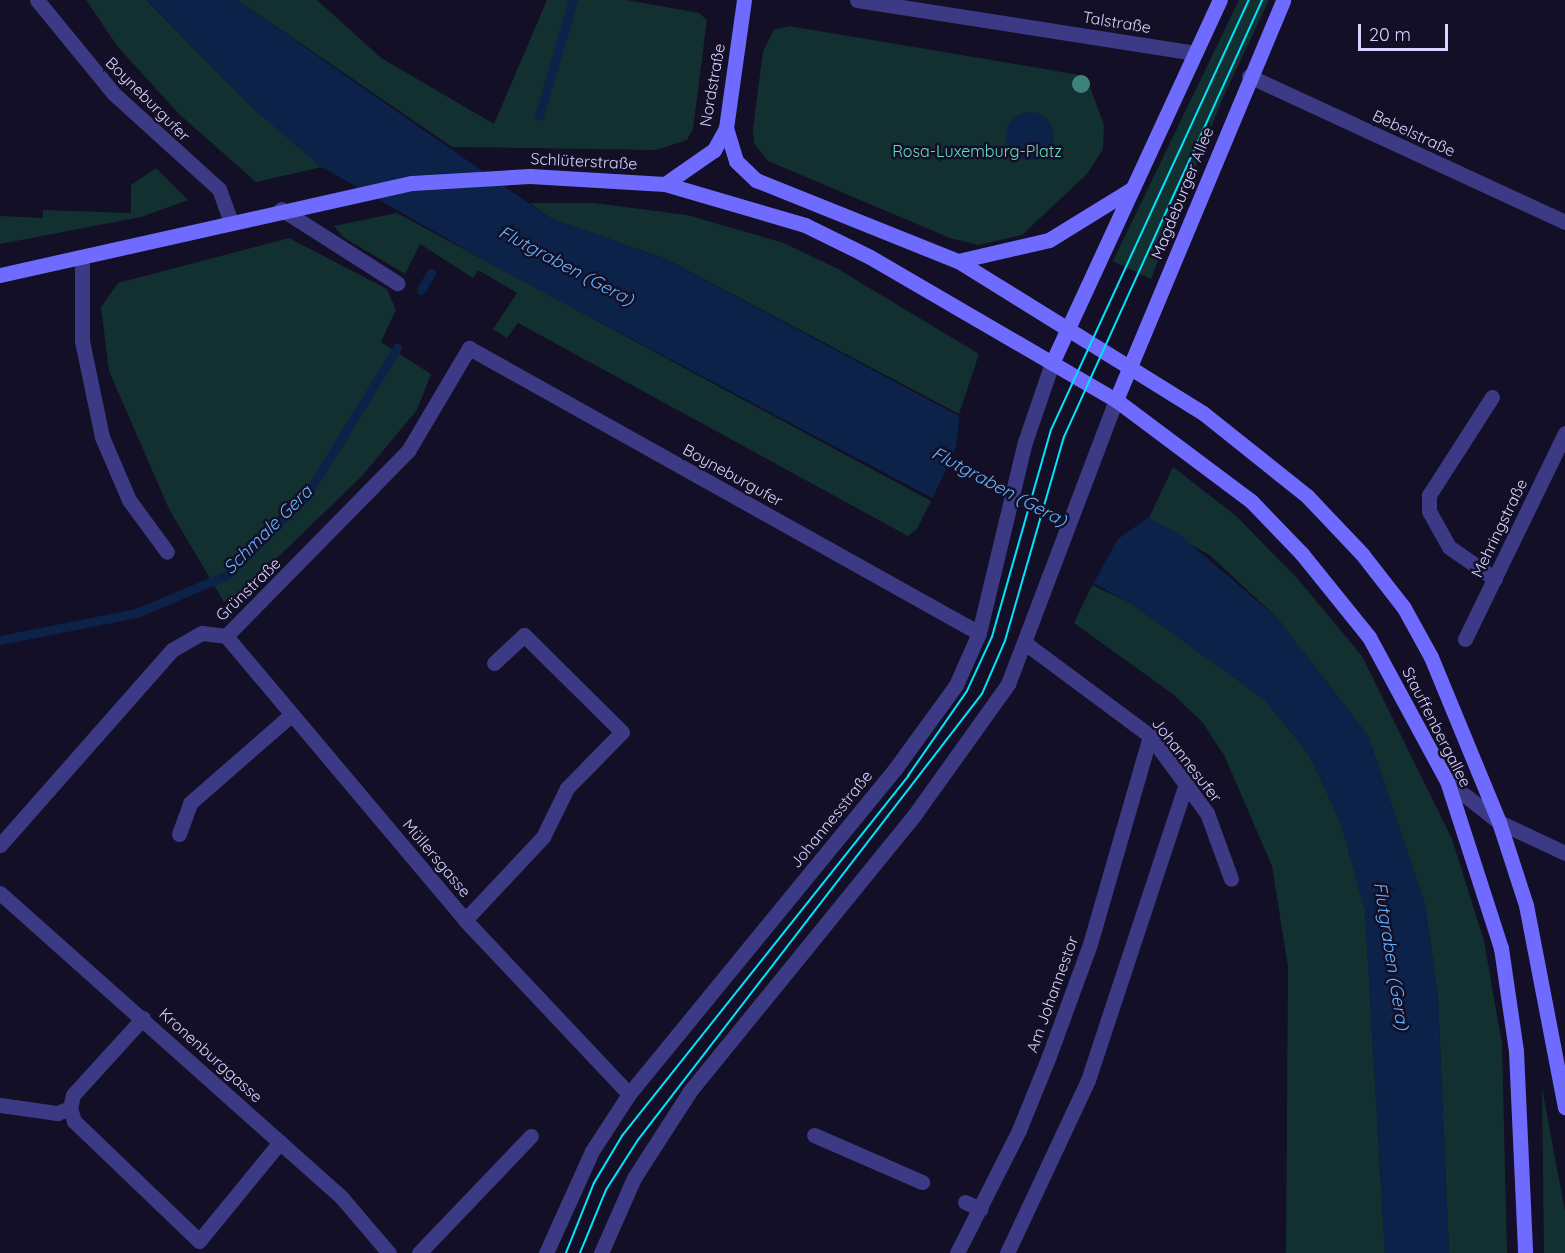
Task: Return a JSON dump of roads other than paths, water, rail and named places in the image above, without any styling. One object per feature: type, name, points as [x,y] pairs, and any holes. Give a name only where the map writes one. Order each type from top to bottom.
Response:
[{"type":"main road","name":"Nordstraße","points":[[665,184],[714,150],[726,128],[744,0]]},
{"type":"main road","points":[[1052,363],[1220,0]]},
{"type":"main road","name":"Magdeburger Allee","points":[[1116,400],[1249,76],[1283,0]]},
{"type":"main road","points":[[726,128],[736,161],[756,180],[958,261],[1067,328]]},
{"type":"main road","name":"Schlüterstraße","points":[[0,275],[82,260],[306,203],[412,183],[530,176],[665,184],[805,225],[1052,363]]},
{"type":"main road","points":[[958,261],[1048,240],[1131,190]]},
{"type":"main road","name":"Stauffenbergallee","points":[[1067,328],[1131,367],[1254,450],[1362,554],[1404,608],[1431,657],[1499,822],[1526,905],[1565,1107]]},
{"type":"main road","name":"Stauffenbergallee","points":[[1052,363],[1116,400],[1251,501],[1302,554],[1369,637],[1447,781],[1501,948],[1516,1051],[1525,1253]]},
{"type":"street","name":"Boyneburgufer","points":[[37,0],[113,93],[219,189],[231,222]]},
{"type":"street","name":"Talstraße","points":[[856,0],[1194,53]]},
{"type":"street","name":"Bebelstraße","points":[[1249,76],[1565,222]]},
{"type":"street","points":[[281,209],[397,283]]},
{"type":"street","points":[[82,260],[82,341],[99,426],[129,500],[167,552]]},
{"type":"street","name":"Boyneburgufer","points":[[469,348],[979,633]]},
{"type":"street","name":"Grünstraße","points":[[0,845],[172,650],[202,633],[226,636],[408,451],[469,348]]},
{"type":"street","name":"Johannesstraße","points":[[546,1253],[592,1151],[629,1094],[934,720],[979,633],[994,580],[1025,441],[1052,363]]},
{"type":"street","points":[[1492,397],[1429,495],[1429,511],[1449,547],[1495,579]]},
{"type":"street","points":[[601,1253],[634,1178],[676,1110],[959,756],[1008,684],[1116,400]]},
{"type":"street","name":"Mehringstraße","points":[[1465,639],[1565,433]]},
{"type":"street","points":[[465,920],[543,837],[567,788],[622,732],[524,635],[494,663]]},
{"type":"street","name":"Müllersgasse","points":[[226,636],[465,920],[629,1094]]},
{"type":"street","name":"Johannesufer","points":[[1025,643],[1150,736],[1207,813],[1231,879]]},
{"type":"street","points":[[179,834],[190,803],[292,714]]},
{"type":"street","name":"Am Johannestor","points":[[957,1253],[1019,1130],[1090,944],[1150,736]]},
{"type":"street","points":[[1447,781],[1499,822],[1565,853]]},
{"type":"street","points":[[1007,1253],[1088,1080],[1186,784]]},
{"type":"street","name":"Kronenburggasse","points":[[0,893],[143,1018],[342,1198],[389,1253]]},
{"type":"street","points":[[143,1018],[73,1095],[70,1107],[74,1121],[199,1241],[280,1142]]},
{"type":"street","points":[[0,1105],[57,1113],[70,1107]]},
{"type":"street","points":[[814,1135],[922,1182]]},
{"type":"street","points":[[419,1253],[531,1136]]},
{"type":"street","points":[[965,1202],[981,1209]]},
{"type":"water","name":"Flutgraben (Gera)","points":[[146,0],[237,0],[550,218],[666,259],[1179,534],[1278,619],[1368,736],[1425,904],[1438,998],[1449,1253],[1385,1253],[1365,910],[1340,820],[1308,753],[1264,699],[1129,602],[505,272],[322,167],[254,109]]},
{"type":"water","points":[[1030,112],[1047,119],[1054,136],[1047,153],[1030,160],[1013,153],[1006,136],[1013,119]]},
{"type":"waterway","name":"Schmale Gera","points":[[539,116],[573,0]]},
{"type":"waterway","name":"Schmale Gera","points":[[421,290],[431,273]]},
{"type":"waterway","name":"Schmale Gera","points":[[0,640],[136,613],[227,575],[306,496],[397,348]]},
{"type":"tram line","points":[[566,1253],[594,1183],[622,1136],[908,776],[967,691],[992,637],[1051,430],[1249,0]]},
{"type":"tram line","points":[[580,1253],[606,1190],[638,1140],[982,694],[1005,641],[1064,437],[1262,0]]},
{"type":"park label","name":"Rosa-Luxemburg-Platz","points":[[977,151]]}]
